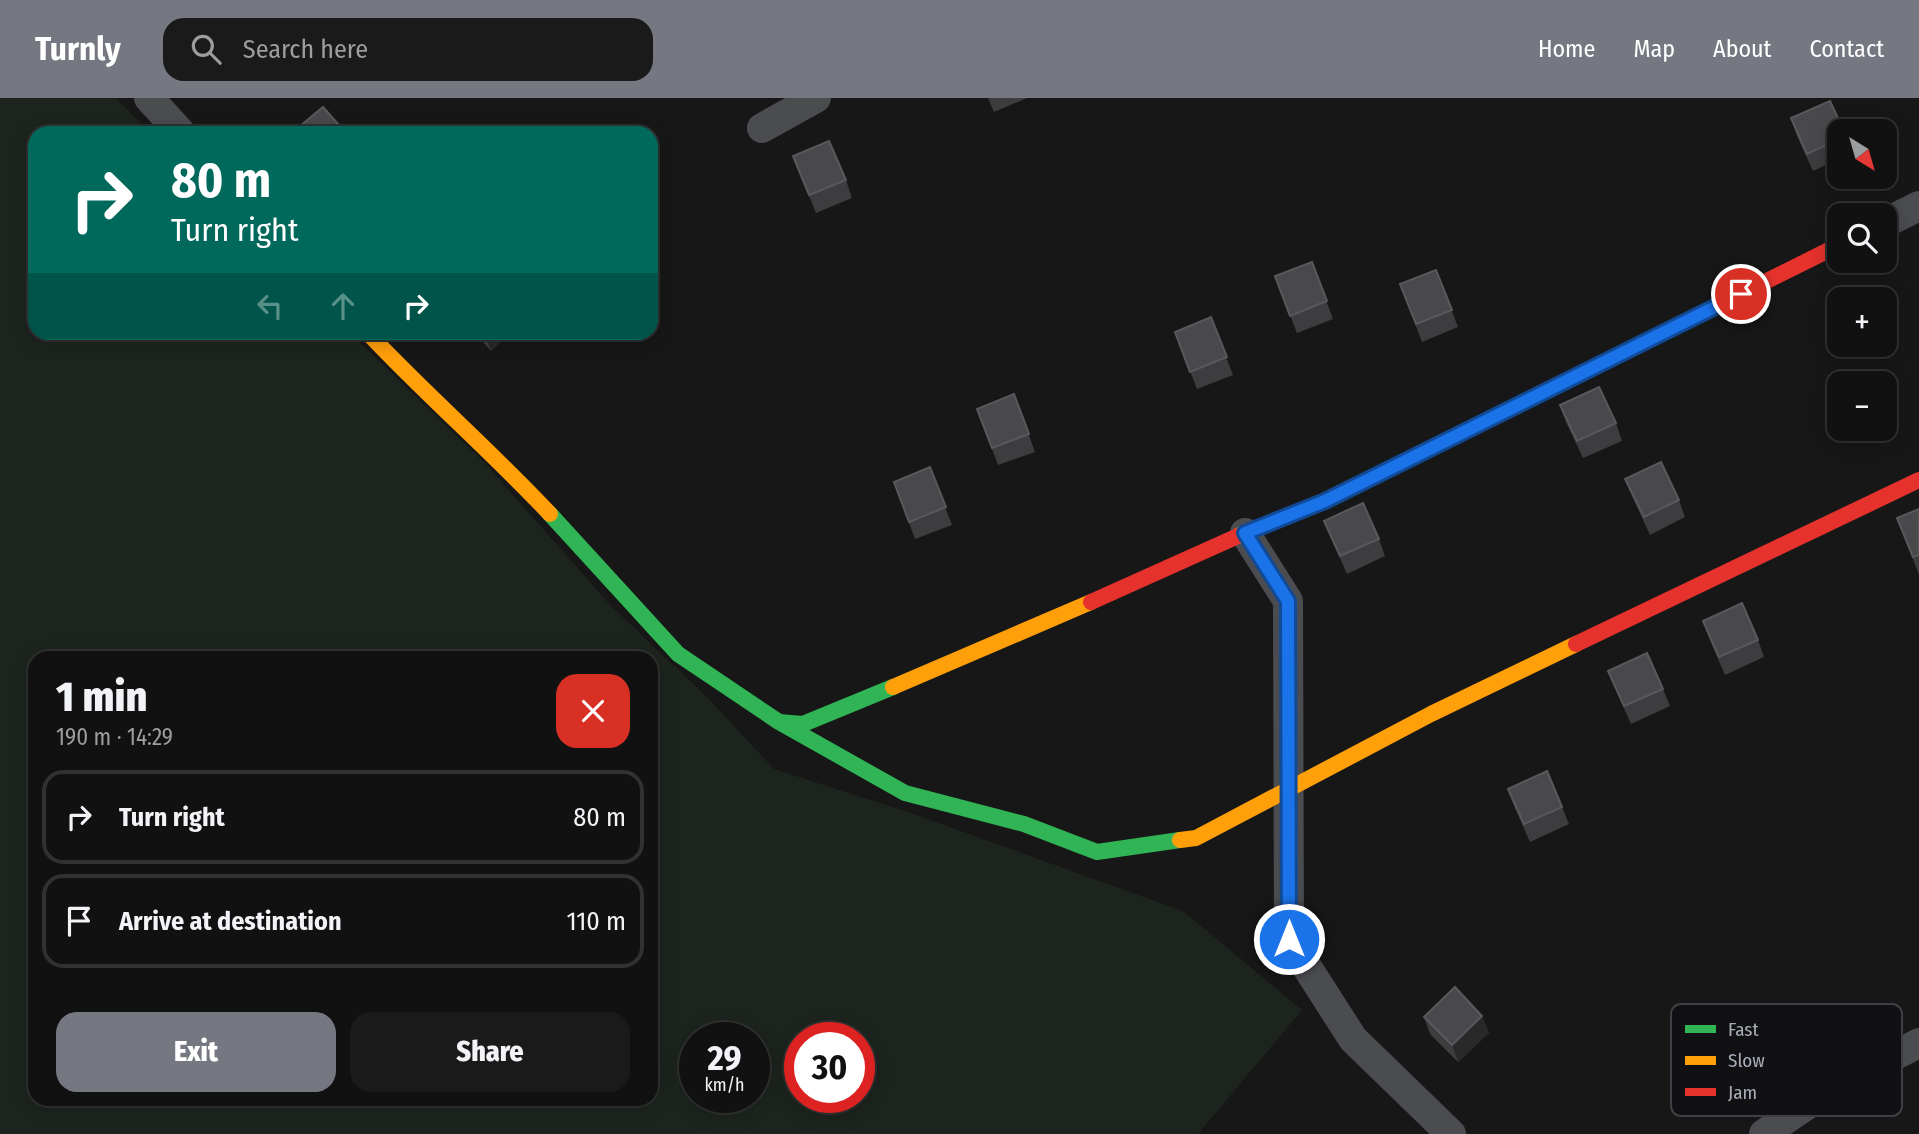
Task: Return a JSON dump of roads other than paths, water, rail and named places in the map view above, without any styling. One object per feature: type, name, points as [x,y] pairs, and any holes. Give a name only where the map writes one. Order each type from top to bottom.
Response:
[{"type":"street","points":[[149,98],[175,126]]},
{"type":"street","points":[[762,128],[816,98]]},
{"type":"street","points":[[1897,217],[1919,206]]},
{"type":"street","points":[[779,722],[803,724],[999,643],[1245,533],[1325,501],[1827,252]]},
{"type":"street","points":[[374,340],[508,469],[678,654],[779,722],[905,793],[1024,824],[1097,852],[1196,838],[1444,708],[1919,480]]},
{"type":"street","points":[[1245,533],[1288,601],[1289,939],[1353,1039],[1451,1134]]},
{"type":"street","points":[[1902,1052],[1919,1043]]},
{"type":"street","points":[[1764,1134],[1790,1116]]}]
